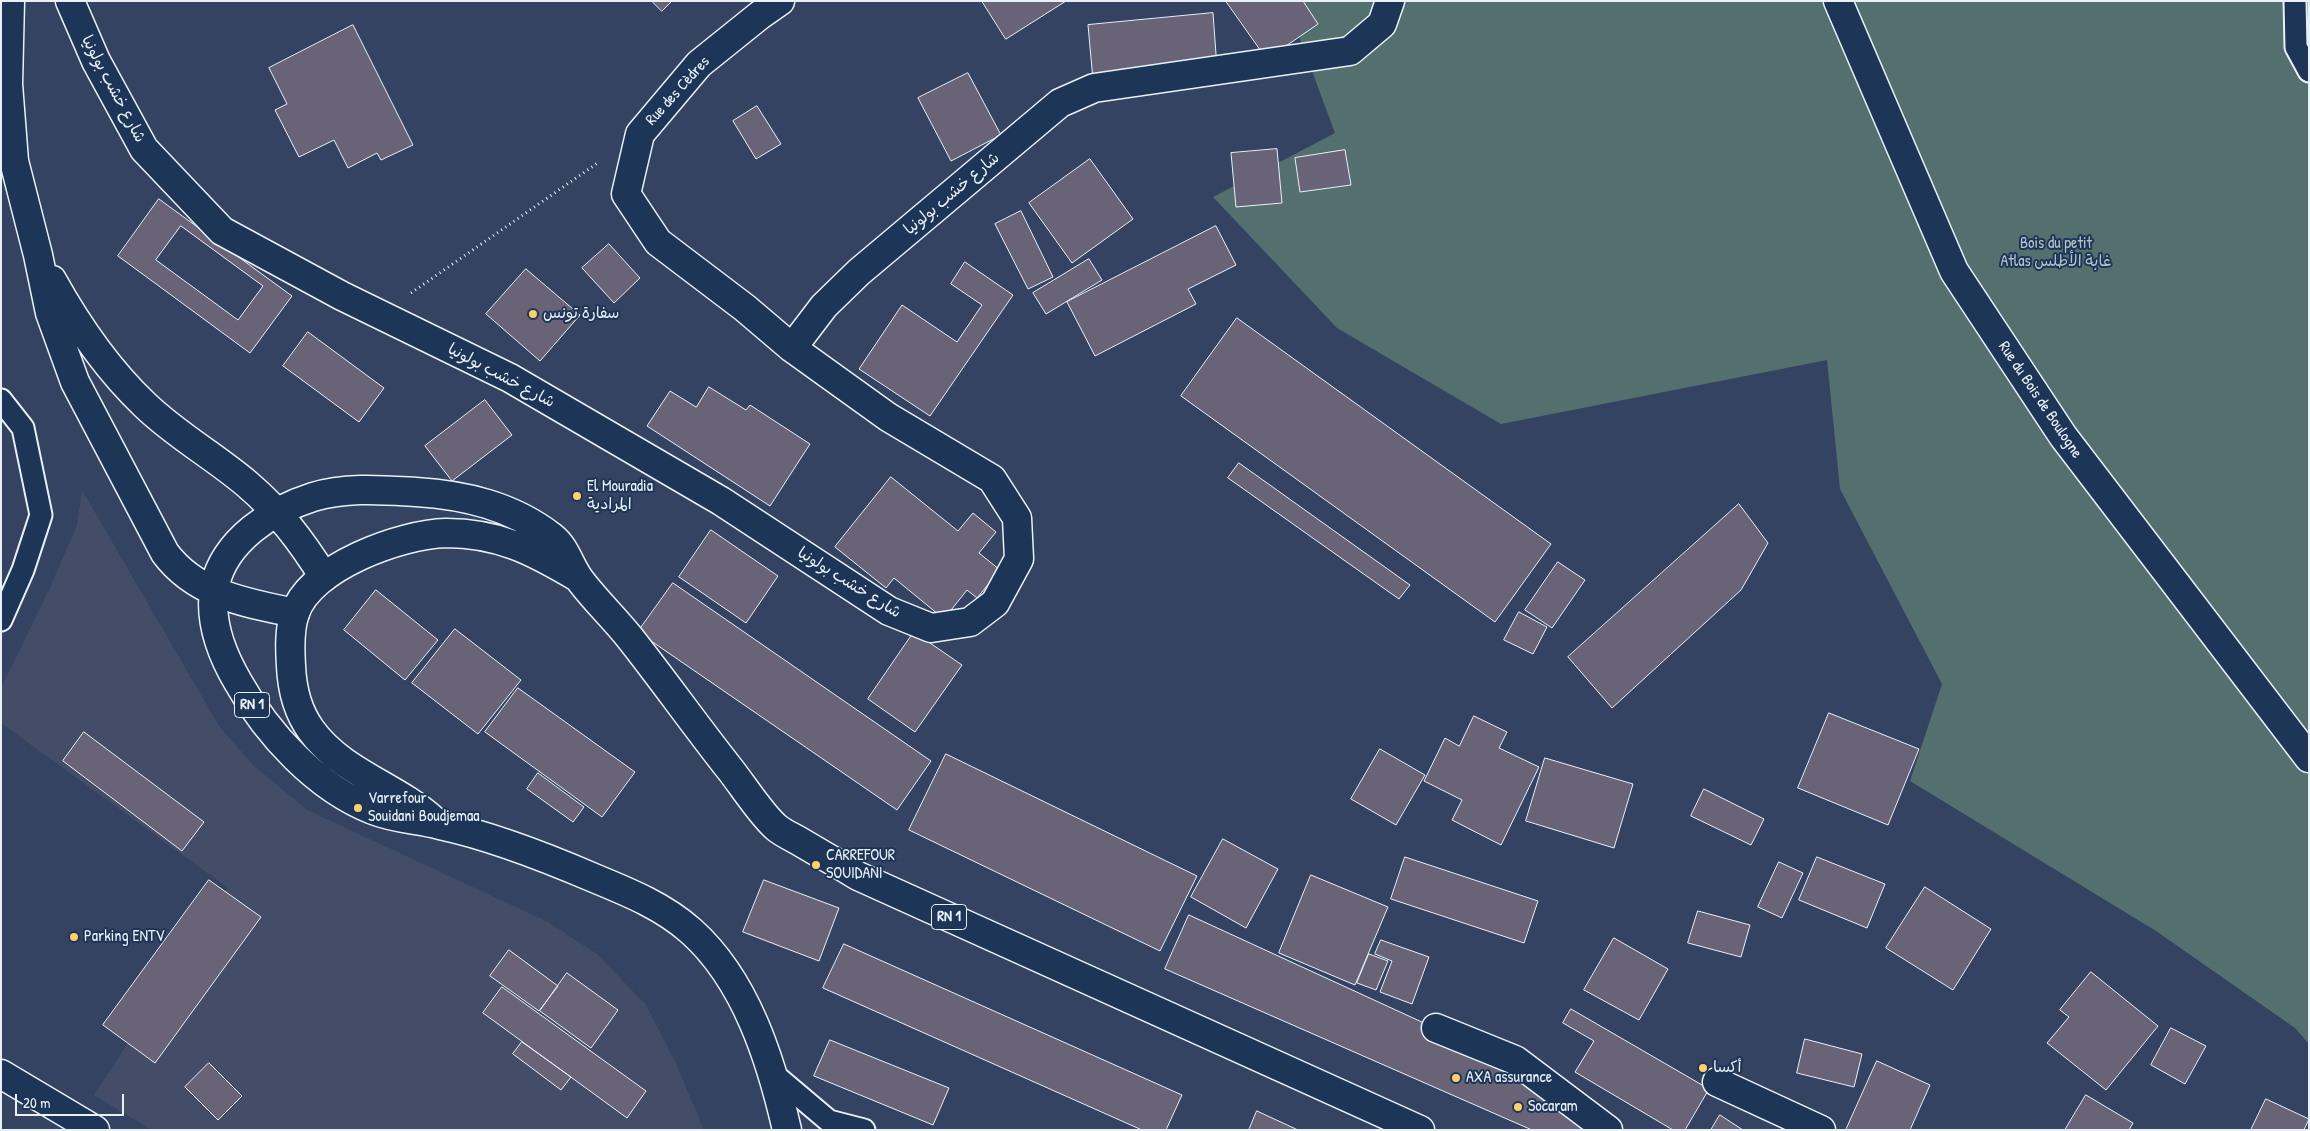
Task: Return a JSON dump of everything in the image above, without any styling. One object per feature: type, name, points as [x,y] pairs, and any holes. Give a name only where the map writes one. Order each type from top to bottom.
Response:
[{"type":"main road","points":[[10,1],[8,54],[9,125],[21,194],[38,255],[50,313],[62,350],[83,398],[165,553],[186,576],[199,585],[255,605],[295,613]]},
{"type":"main road","name":"شارع خشب بولونيا","points":[[70,1],[96,61],[144,149],[222,231],[380,314],[510,378],[712,496],[889,611],[931,628],[970,622],[995,603],[1019,559],[1017,518],[992,479],[888,417],[792,348],[824,306],[859,272],[1060,103],[1094,88],[1350,52],[1382,24],[1390,1]]},
{"type":"main road","name":"Rue des Cèdres","points":[[780,1],[760,14],[699,64],[640,134],[626,194],[658,242],[745,308],[792,348]]},
{"type":"main road","name":"Rue du Bois de Boulogne","points":[[1838,1],[1954,271],[2063,436],[2309,758]]},
{"type":"main road","points":[[38,255],[64,303],[116,375],[145,405],[180,434],[246,483],[277,511],[292,528],[324,577]]},
{"type":"main road","name":"RN 1","points":[[787,1130],[771,1072],[753,1022],[740,996],[710,952],[693,933],[675,919],[641,898],[557,862],[438,824],[411,820],[371,809],[327,784],[286,746],[248,699],[224,656],[216,634],[213,610],[214,591],[223,562],[236,545],[277,511],[322,495],[358,490],[436,493],[474,499],[506,510],[533,524],[557,541],[567,555],[577,577],[631,638],[776,828],[858,876],[1420,1130]]},
{"type":"main road","name":"RN 1","points":[[438,824],[425,812],[338,757],[311,730],[300,711],[292,682],[290,654],[295,613],[311,588],[342,565],[416,537],[445,533],[493,537],[518,545],[577,577]]},
{"type":"main road","points":[[1436,1028],[1515,1060],[1608,1130]]},
{"type":"main road","points":[[1,1074],[95,1130]]},
{"type":"main road","points":[[1717,1082],[1821,1130]]},
{"type":"lane","points":[[2295,1],[2296,47],[2309,71]]},
{"type":"lane","points":[[1,400],[23,428],[41,515],[23,570],[1,620]]},
{"type":"lane","points":[[771,1072],[829,1121],[864,1130]]},
{"type":"path","points":[[380,314],[640,134]]},
{"type":"shaded area","points":[[82,490],[219,726],[254,766],[307,810],[548,922],[597,954],[646,1005],[676,1064],[704,1130],[151,1130],[94,1095],[228,888],[1,723],[1,688],[49,590],[77,525]]},
{"type":"green space","name":"Bois du petit Atlas غابة الأطلس","points":[[1286,1],[2309,1],[2309,1044],[2295,1028],[2156,931],[1910,781],[1942,684],[1840,489],[1827,360],[1501,424],[1337,328],[1213,197],[1335,133]]},
{"type":"building","points":[[652,1],[672,1],[662,11]]},
{"type":"building","points":[[982,1],[1066,1],[1006,39]]},
{"type":"building","points":[[1226,1],[1303,1],[1318,24],[1267,59]]},
{"type":"building","points":[[1213,13],[1217,68],[1093,80],[1088,25]]},
{"type":"building","points":[[353,25],[413,145],[381,160],[377,153],[348,168],[334,140],[299,157],[275,110],[287,104],[269,68]]},
{"type":"building","points":[[968,73],[1001,135],[951,161],[918,98]]},
{"type":"building","points":[[757,106],[781,144],[756,159],[733,121]]},
{"type":"building","points":[[1277,149],[1282,203],[1236,207],[1231,153]]},
{"type":"building","points":[[1345,150],[1351,185],[1300,192],[1295,158]]},
{"type":"building","points":[[1090,159],[1133,219],[1072,263],[1029,203]]},
{"type":"building","points":[[159,199],[292,296],[250,353],[118,256]]},
{"type":"building","points":[[1021,211],[1053,277],[1028,289],[995,224]]},
{"type":"building","points":[[181,226],[263,286],[238,320],[156,260]]},
{"type":"building","points":[[1216,226],[1236,265],[1188,289],[1196,304],[1095,356],[1067,302]]},
{"type":"building","points":[[609,244],[640,278],[614,303],[582,268]]},
{"type":"building","points":[[1089,259],[1102,280],[1046,314],[1033,293]]},
{"type":"building","points":[[965,262],[1013,295],[930,416],[859,369],[902,305],[957,342],[982,305],[951,284]]},
{"type":"building","name":"سفارة تونس","points":[[526,269],[580,315],[540,361],[486,314]]},
{"type":"building","points":[[1237,318],[1551,544],[1495,622],[1181,396]]},
{"type":"building","points":[[308,332],[384,388],[359,422],[283,366]]},
{"type":"building","points":[[709,387],[746,410],[750,405],[810,444],[770,506],[647,426],[670,391],[696,407]]},
{"type":"building","points":[[485,400],[512,435],[452,481],[425,446]]},
{"type":"building","points":[[1239,463],[1410,585],[1399,599],[1228,478]]},
{"type":"building","points":[[891,477],[958,531],[973,513],[996,532],[979,553],[1000,570],[977,598],[967,590],[944,619],[894,578],[886,588],[835,547]]},
{"type":"building","points":[[1739,504],[1768,543],[1741,590],[1612,708],[1568,657]]},
{"type":"building","points":[[711,530],[778,576],[746,623],[679,577]]},
{"type":"building","points":[[1558,562],[1585,580],[1552,628],[1525,610]]},
{"type":"building","points":[[673,583],[931,761],[897,810],[638,632]]},
{"type":"building","points":[[376,590],[438,640],[405,680],[344,630]]},
{"type":"building","points":[[1519,612],[1547,627],[1533,654],[1504,640]]},
{"type":"building","points":[[455,629],[521,680],[478,734],[412,683]]},
{"type":"building","points":[[914,632],[962,665],[915,732],[868,699]]},
{"type":"building","points":[[518,688],[635,772],[602,817],[485,732]]},
{"type":"building","points":[[1829,713],[1919,749],[1888,825],[1798,788]]},
{"type":"building","points":[[1474,716],[1507,732],[1499,748],[1539,767],[1501,845],[1452,820],[1462,800],[1424,781],[1445,738],[1459,746]]},
{"type":"building","points":[[84,732],[204,822],[182,851],[63,761]]},
{"type":"building","points":[[1380,749],[1425,775],[1396,825],[1351,799]]},
{"type":"building","points":[[946,754],[1197,876],[1160,951],[909,830]]},
{"type":"building","points":[[1545,758],[1633,784],[1614,848],[1526,821]]},
{"type":"building","points":[[538,773],[584,807],[573,822],[527,789]]},
{"type":"building","points":[[1704,789],[1764,819],[1751,845],[1691,816]]},
{"type":"building","points":[[1223,839],[1278,869],[1246,928],[1191,897]]},
{"type":"building","points":[[1405,857],[1538,901],[1524,943],[1391,899]]},
{"type":"building","points":[[1817,857],[1885,884],[1867,928],[1799,900]]},
{"type":"building","points":[[1779,862],[1803,873],[1782,918],[1758,907]]},
{"type":"building","points":[[1311,875],[1388,907],[1355,985],[1279,953]]},
{"type":"building","points":[[209,880],[261,917],[155,1063],[103,1025]]},
{"type":"building","points":[[764,880],[839,908],[819,961],[743,932]]},
{"type":"building","points":[[1925,887],[1991,929],[1953,990],[1886,948]]},
{"type":"building","points":[[1698,911],[1750,925],[1741,957],[1688,943]]},
{"type":"building","points":[[1189,915],[1461,1040],[1591,1130],[1532,1130],[1165,969]]},
{"type":"building","points":[[1614,938],[1668,969],[1639,1020],[1584,990]]},
{"type":"building","points":[[1381,940],[1429,957],[1412,1004],[1380,992],[1392,961],[1375,954]]},
{"type":"building","points":[[844,944],[1182,1095],[1166,1130],[1142,1130],[823,988]]},
{"type":"building","points":[[509,950],[558,986],[539,1011],[490,976]]},
{"type":"building","points":[[1369,954],[1388,961],[1376,990],[1357,983]]},
{"type":"building","points":[[2091,972],[2158,1026],[2106,1090],[2047,1043],[2069,1017],[2060,1010]]},
{"type":"building","points":[[567,973],[618,1010],[591,1048],[540,1011]]},
{"type":"building","points":[[502,987],[646,1091],[627,1118],[483,1013]]},
{"type":"building","points":[[1571,1009],[1709,1089],[1685,1130],[1673,1130],[1575,1072],[1594,1041],[1563,1023]]},
{"type":"building","points":[[2171,1028],[2206,1046],[2185,1084],[2151,1065]]},
{"type":"building","points":[[1805,1039],[1862,1054],[1854,1087],[1797,1073]]},
{"type":"building","points":[[830,1040],[949,1088],[933,1125],[814,1076]]},
{"type":"building","points":[[522,1042],[571,1077],[561,1090],[513,1054]]},
{"type":"building","points":[[1877,1061],[1930,1085],[1910,1130],[1846,1130]]},
{"type":"building","points":[[209,1063],[242,1096],[218,1120],[185,1087]]},
{"type":"building","points":[[2086,1095],[2133,1123],[2129,1130],[2065,1130]]},
{"type":"building","points":[[2266,1099],[2309,1119],[2304,1130],[2251,1130]]},
{"type":"building","points":[[1257,1111],[1298,1130],[1249,1130]]},
{"type":"building","points":[[1720,1115],[1743,1130],[1711,1130]]},
{"type":"place","name":"سفارة تونس","points":[[533,314]]},
{"type":"place","name":"El Mouradia المرادية","points":[[577,496]]},
{"type":"place","name":"Varrefour Souidani Boudjemaa","points":[[358,808]]},
{"type":"place","name":"CARREFOUR SOUIDANI","points":[[816,865]]},
{"type":"place","name":"Parking ENTV","points":[[74,937]]},
{"type":"place","name":"أكسا","points":[[1703,1068]]},
{"type":"place","name":"AXA assurance","points":[[1456,1078]]},
{"type":"place","name":"Socaram","points":[[1518,1107]]}]
